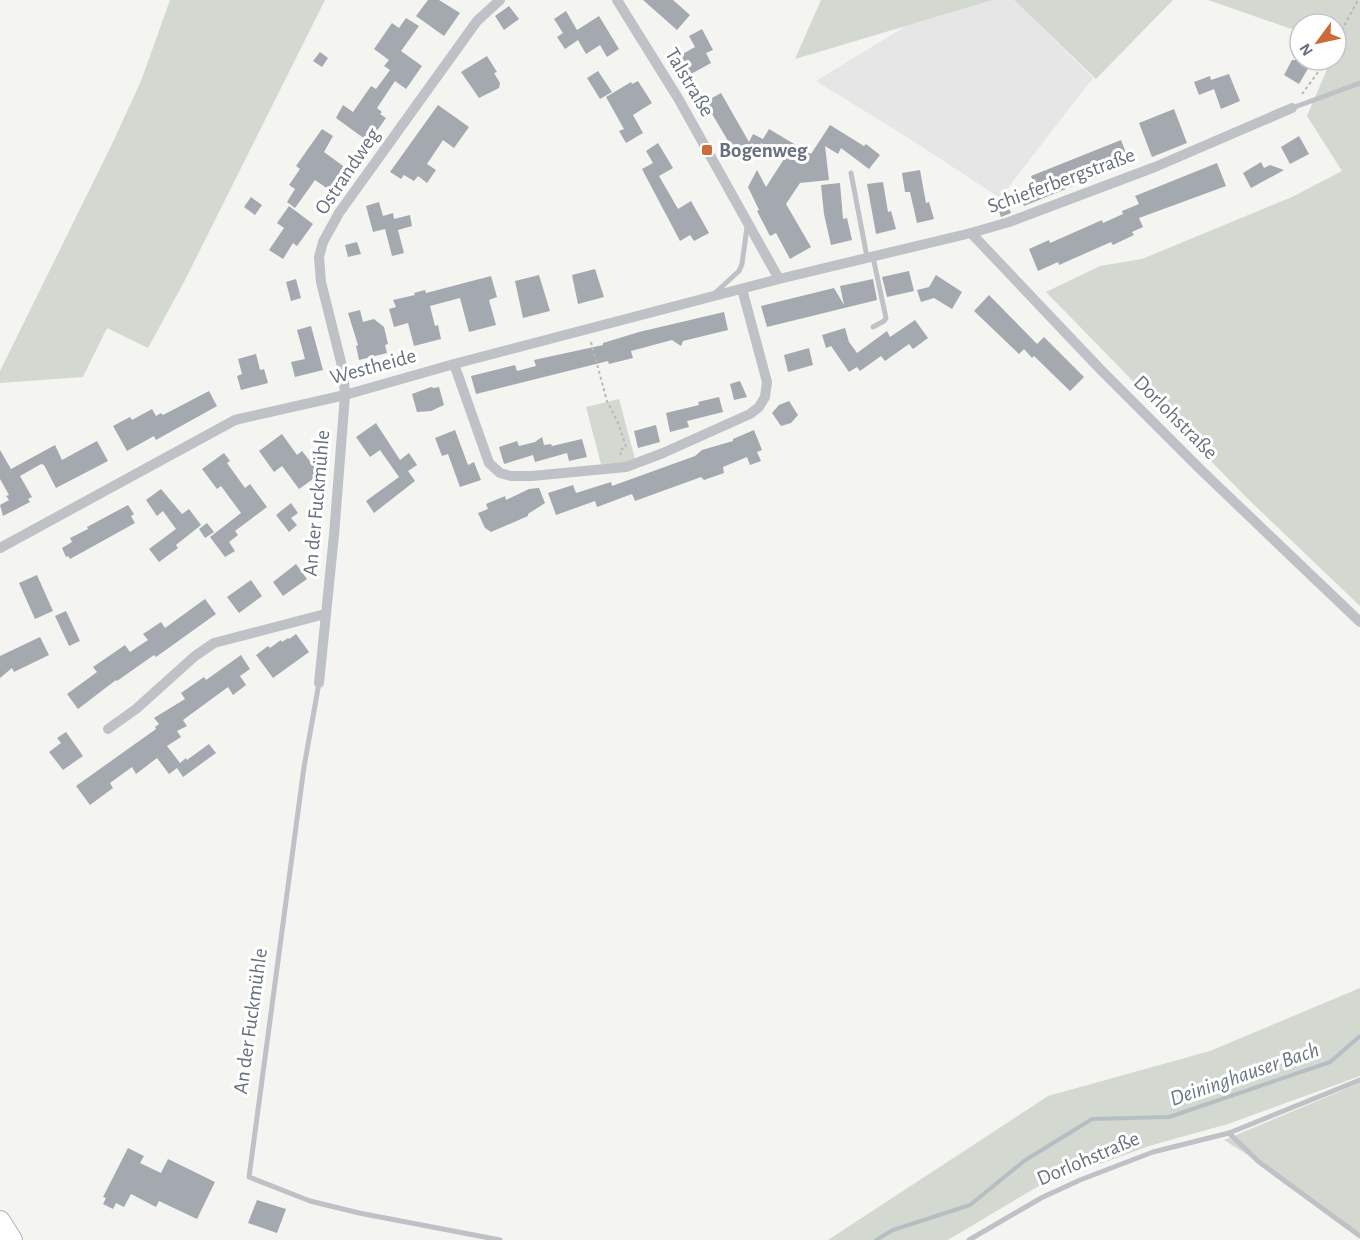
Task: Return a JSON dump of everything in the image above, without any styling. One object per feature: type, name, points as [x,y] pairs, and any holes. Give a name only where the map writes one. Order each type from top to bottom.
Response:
[{"type":"highway","points":[[0,1221],[12,1240]]},
{"type":"street","name":"Ostrandweg","points":[[345,394],[343,370],[320,271],[319,257],[323,242],[339,213],[477,21],[500,0]]},
{"type":"street","name":"Talstraße","points":[[617,0],[678,98],[779,279]]},
{"type":"street","name":"Schieferbergstraße","points":[[779,279],[1009,222],[1155,167],[1292,108]]},
{"type":"street","name":"Dorlohstraße","points":[[971,233],[1100,369],[1201,470],[1360,622]]},
{"type":"street","name":"Westheide","points":[[0,548],[235,420],[345,394],[454,363],[779,279]]},
{"type":"street","points":[[454,363],[489,463],[500,473],[511,476],[532,476],[626,467],[750,414],[762,403],[767,391],[767,382],[742,289]]},
{"type":"street","name":"An der Fuckmühle","points":[[319,683],[345,394]]},
{"type":"street","points":[[108,729],[136,709],[195,656],[214,643],[325,614]]},
{"type":"lane","points":[[1292,108],[1360,82]]},
{"type":"lane","points":[[851,173],[885,318],[873,327]]},
{"type":"lane","points":[[709,298],[739,271],[748,226]]},
{"type":"lane","name":"An der Fuckmühle","points":[[319,683],[304,767],[249,1177],[310,1200],[500,1240]]},
{"type":"lane","name":"Dorlohstraße","points":[[969,1240],[1041,1198],[1080,1180],[1153,1152],[1230,1133],[1360,1080]]},
{"type":"lane","points":[[1230,1133],[1259,1162],[1360,1236]]},
{"type":"path","points":[[1348,19],[1359,0]]},
{"type":"path","points":[[1292,108],[1318,72]]},
{"type":"path","points":[[588,330],[607,401],[619,425],[626,447],[621,450]]},
{"type":"shaded area","points":[[170,0],[325,0],[184,282],[148,348],[107,328],[83,377],[0,383],[0,371],[141,81]]},
{"type":"shaded area","points":[[821,0],[993,0],[795,59]]},
{"type":"shaded area","points":[[994,0],[1014,0],[1093,78],[1000,198],[816,81],[906,26]]},
{"type":"shaded area","points":[[1014,0],[1173,0],[1096,79]]},
{"type":"shaded area","points":[[1208,0],[1360,0],[1360,606],[1247,498],[1046,292],[1100,266],[1142,259],[1292,197],[1342,171],[1307,116],[1326,72],[1348,72],[1348,12],[1288,12],[1288,28]]},
{"type":"shaded area","points":[[619,399],[635,459],[628,463],[601,464],[586,407]]},
{"type":"shaded area","points":[[1360,988],[1360,1076],[1228,1124],[1149,1146],[1037,1187],[948,1240],[828,1240],[1048,1096],[1210,1051]]},
{"type":"shaded area","points":[[1360,1083],[1360,1236],[1259,1162],[1224,1140]]},
{"type":"building","points":[[428,0],[439,0],[460,13],[444,36],[416,16]]},
{"type":"building","points":[[643,0],[673,0],[690,15],[677,30]]},
{"type":"building","points":[[509,6],[519,19],[504,30],[495,16]]},
{"type":"building","points":[[566,11],[577,30],[599,16],[619,49],[607,57],[600,45],[586,54],[578,40],[565,49],[557,37],[563,33],[554,19]]},
{"type":"building","points":[[406,18],[419,26],[401,51],[422,66],[406,89],[395,81],[377,108],[386,118],[369,142],[336,118],[343,105],[353,112],[371,86],[376,89],[390,70],[384,66],[389,60],[374,49],[392,23],[399,28]]},
{"type":"building","points":[[702,29],[713,50],[706,53],[711,63],[691,74],[681,55],[695,47],[689,36]]},
{"type":"building","points":[[320,52],[328,58],[322,67],[313,61]]},
{"type":"building","points":[[487,56],[497,72],[494,73],[500,83],[499,88],[479,98],[461,72]]},
{"type":"building","points":[[1288,68],[1288,72],[1306,72],[1299,84],[1284,75]]},
{"type":"building","points":[[598,71],[612,92],[600,99],[587,78]]},
{"type":"building","points":[[1229,74],[1240,101],[1221,109],[1214,89],[1199,95],[1194,82],[1210,76],[1211,80]]},
{"type":"building","points":[[638,81],[652,103],[633,115],[643,133],[626,143],[619,131],[624,129],[606,97],[631,82],[632,84]]},
{"type":"building","points":[[721,93],[749,142],[753,134],[763,139],[769,129],[811,154],[830,125],[864,146],[866,144],[880,155],[869,169],[841,148],[838,154],[825,146],[829,180],[800,183],[786,204],[811,247],[790,259],[776,233],[770,236],[748,187],[757,170],[766,187],[784,159],[761,143],[756,154],[758,156],[741,147],[734,151],[705,102]]},
{"type":"building","points":[[438,105],[469,127],[454,148],[443,140],[427,164],[436,170],[427,183],[418,176],[414,181],[404,175],[401,179],[390,172]]},
{"type":"building","points":[[1174,109],[1187,143],[1152,157],[1139,123]]},
{"type":"building","points":[[322,129],[333,136],[324,152],[350,171],[334,193],[315,180],[295,208],[287,202],[295,189],[289,185],[300,169],[296,166]]},
{"type":"building","points":[[1299,136],[1309,154],[1290,164],[1281,147]]},
{"type":"building","points":[[1121,140],[1130,163],[1024,206],[1020,196],[1036,189],[1031,176]]},
{"type":"building","points":[[658,143],[673,168],[659,176],[678,209],[691,201],[709,233],[694,241],[690,235],[680,241],[642,169],[653,163],[646,151]]},
{"type":"building","points":[[1261,162],[1264,168],[1270,165],[1284,170],[1251,188],[1243,173]]},
{"type":"building","points":[[1217,163],[1226,186],[1139,218],[1143,227],[1132,232],[1134,235],[1113,245],[1111,242],[1059,265],[1058,262],[1038,271],[1029,249],[1123,214],[1122,211],[1139,204],[1135,196]]},
{"type":"building","points":[[920,170],[926,203],[929,202],[934,219],[917,223],[910,192],[905,192],[902,173]]},
{"type":"building","points":[[883,182],[888,212],[891,211],[896,229],[876,234],[867,184]]},
{"type":"building","points":[[840,183],[843,219],[847,218],[852,240],[831,245],[824,214],[821,185]]},
{"type":"building","points":[[251,197],[262,205],[255,215],[244,207]]},
{"type":"building","points":[[379,202],[383,216],[393,213],[394,219],[410,215],[412,226],[398,230],[404,253],[392,256],[385,229],[373,232],[366,206]]},
{"type":"building","points":[[1007,203],[1011,213],[1001,217],[997,206]]},
{"type":"building","points":[[289,206],[313,224],[297,246],[293,243],[283,259],[269,250],[284,228],[277,223]]},
{"type":"building","points":[[357,242],[361,254],[348,257],[345,245]]},
{"type":"building","points":[[595,269],[604,297],[578,304],[572,275]]},
{"type":"building","points":[[909,271],[914,291],[887,297],[882,277]]},
{"type":"building","points":[[539,275],[550,311],[523,318],[515,281]]},
{"type":"building","points":[[936,275],[962,292],[952,309],[934,298],[921,302],[917,290],[929,287]]},
{"type":"building","points":[[491,276],[497,297],[489,300],[496,325],[469,332],[460,298],[430,306],[441,339],[414,346],[408,323],[394,327],[389,309],[396,307],[393,300],[425,290],[426,293]]},
{"type":"building","points":[[296,279],[301,298],[291,301],[286,282]]},
{"type":"building","points":[[873,279],[877,300],[767,327],[761,306],[834,288],[844,305],[840,286]]},
{"type":"building","points":[[989,295],[1037,344],[1044,337],[1084,377],[1070,391],[1034,356],[1032,358],[1024,349],[1019,354],[974,311]]},
{"type":"building","points":[[360,310],[363,322],[374,319],[384,327],[388,344],[385,345],[387,353],[359,360],[356,346],[358,345],[348,313]]},
{"type":"building","points":[[724,312],[728,330],[683,341],[681,346],[672,340],[631,351],[633,358],[609,364],[608,361],[476,394],[471,376],[515,365],[517,371],[536,366],[534,360],[603,345],[603,343],[639,332]]},
{"type":"building","points":[[915,320],[928,338],[913,349],[909,344],[885,361],[881,356],[860,371],[857,367],[849,372],[831,346],[826,348],[822,335],[845,328],[849,342],[857,353],[887,331],[890,337]]},
{"type":"building","points":[[311,326],[323,370],[295,377],[291,362],[305,359],[297,330]]},
{"type":"building","points":[[809,348],[813,365],[788,372],[784,355]]},
{"type":"building","points":[[256,354],[260,370],[264,369],[268,383],[241,390],[237,376],[242,374],[238,359]]},
{"type":"building","points":[[740,381],[747,397],[734,400],[730,384]]},
{"type":"building","points":[[431,387],[439,387],[444,405],[431,411],[417,412],[412,394]]},
{"type":"building","points":[[209,391],[217,406],[156,440],[154,436],[127,451],[113,426],[130,417],[132,420],[152,409],[156,416],[161,413],[163,415]]},
{"type":"building","points":[[719,397],[723,412],[687,421],[689,427],[670,432],[666,413],[699,405],[698,402]]},
{"type":"building","points":[[789,401],[798,415],[791,423],[781,426],[772,413],[779,405]]},
{"type":"building","points":[[376,423],[400,460],[409,453],[417,465],[408,471],[415,481],[374,513],[366,501],[399,477],[380,450],[370,457],[356,437]]},
{"type":"building","points":[[656,425],[660,442],[638,448],[634,431]]},
{"type":"building","points":[[455,430],[468,465],[474,462],[481,480],[460,487],[448,454],[442,456],[435,438]]},
{"type":"building","points":[[754,430],[762,450],[757,452],[761,461],[750,465],[747,457],[723,467],[724,473],[704,480],[701,477],[635,501],[632,494],[597,507],[595,501],[556,515],[548,493],[573,485],[576,493],[611,482],[612,486],[695,456],[702,450],[733,441]]},
{"type":"building","points":[[282,434],[297,455],[302,451],[320,474],[299,489],[282,466],[274,472],[259,451]]},
{"type":"building","points":[[542,437],[544,445],[551,444],[552,446],[582,439],[587,457],[569,461],[567,453],[535,462],[533,455],[504,464],[499,447],[517,441],[519,446],[535,442]]},
{"type":"building","points":[[97,441],[108,461],[56,488],[44,465],[41,464],[20,476],[32,497],[28,499],[30,502],[3,516],[0,505],[9,500],[6,496],[9,495],[0,479],[0,450],[11,469],[55,445],[62,460]]},
{"type":"building","points":[[224,453],[230,461],[227,463],[245,488],[250,484],[267,507],[235,531],[238,535],[229,542],[235,551],[225,557],[210,537],[241,513],[221,486],[217,489],[202,469]]},
{"type":"building","points":[[539,488],[545,503],[528,516],[491,532],[485,528],[478,513],[488,509],[486,504],[505,496],[506,500],[529,489]]},
{"type":"building","points":[[161,489],[182,514],[189,509],[201,525],[176,545],[178,548],[159,562],[149,549],[176,529],[163,511],[157,516],[146,500]]},
{"type":"building","points":[[291,503],[298,513],[291,518],[297,525],[289,532],[276,515]]},
{"type":"building","points":[[128,505],[134,514],[131,516],[135,523],[70,559],[66,557],[62,548],[72,542],[70,538]]},
{"type":"building","points":[[207,523],[214,532],[205,538],[199,529]]},
{"type":"building","points":[[296,564],[307,579],[283,596],[273,582]]},
{"type":"building","points":[[37,575],[53,611],[35,619],[19,583]]},
{"type":"building","points":[[251,580],[262,596],[239,613],[227,597]]},
{"type":"building","points":[[205,599],[216,614],[156,657],[154,655],[116,680],[78,709],[67,694],[97,672],[93,667],[125,645],[130,652],[148,640],[143,634],[161,622],[165,628]]},
{"type":"building","points":[[66,611],[80,641],[69,646],[55,616]]},
{"type":"building","points":[[296,634],[309,652],[273,678],[256,655],[268,646],[270,648],[281,640],[282,642]]},
{"type":"building","points":[[40,637],[49,655],[14,672],[12,668],[0,678],[0,656]]},
{"type":"building","points":[[241,655],[250,669],[240,676],[246,685],[233,695],[228,687],[183,720],[187,726],[177,731],[181,737],[167,746],[180,763],[209,744],[216,753],[183,777],[177,768],[169,774],[157,758],[136,774],[132,767],[110,783],[113,788],[90,805],[76,786],[156,729],[155,727],[159,724],[154,718],[185,699],[181,693],[204,677],[206,680]]},
{"type":"building","points":[[66,732],[83,756],[63,770],[49,752],[61,743],[57,738]]},
{"type":"building","points":[[128,1148],[144,1156],[140,1163],[161,1173],[168,1159],[215,1182],[197,1219],[159,1201],[156,1207],[131,1194],[124,1207],[116,1203],[113,1209],[103,1204],[106,1198],[103,1197]]},
{"type":"building","points":[[257,1200],[286,1209],[277,1233],[248,1223]]},
{"type":"waterway","name":"Deininghauser Bach","points":[[876,1240],[893,1230],[970,1205],[1024,1161],[1092,1119],[1169,1117],[1330,1062],[1360,1036]]},
{"type":"place","name":"Bogenweg","points":[[707,150]]}]
